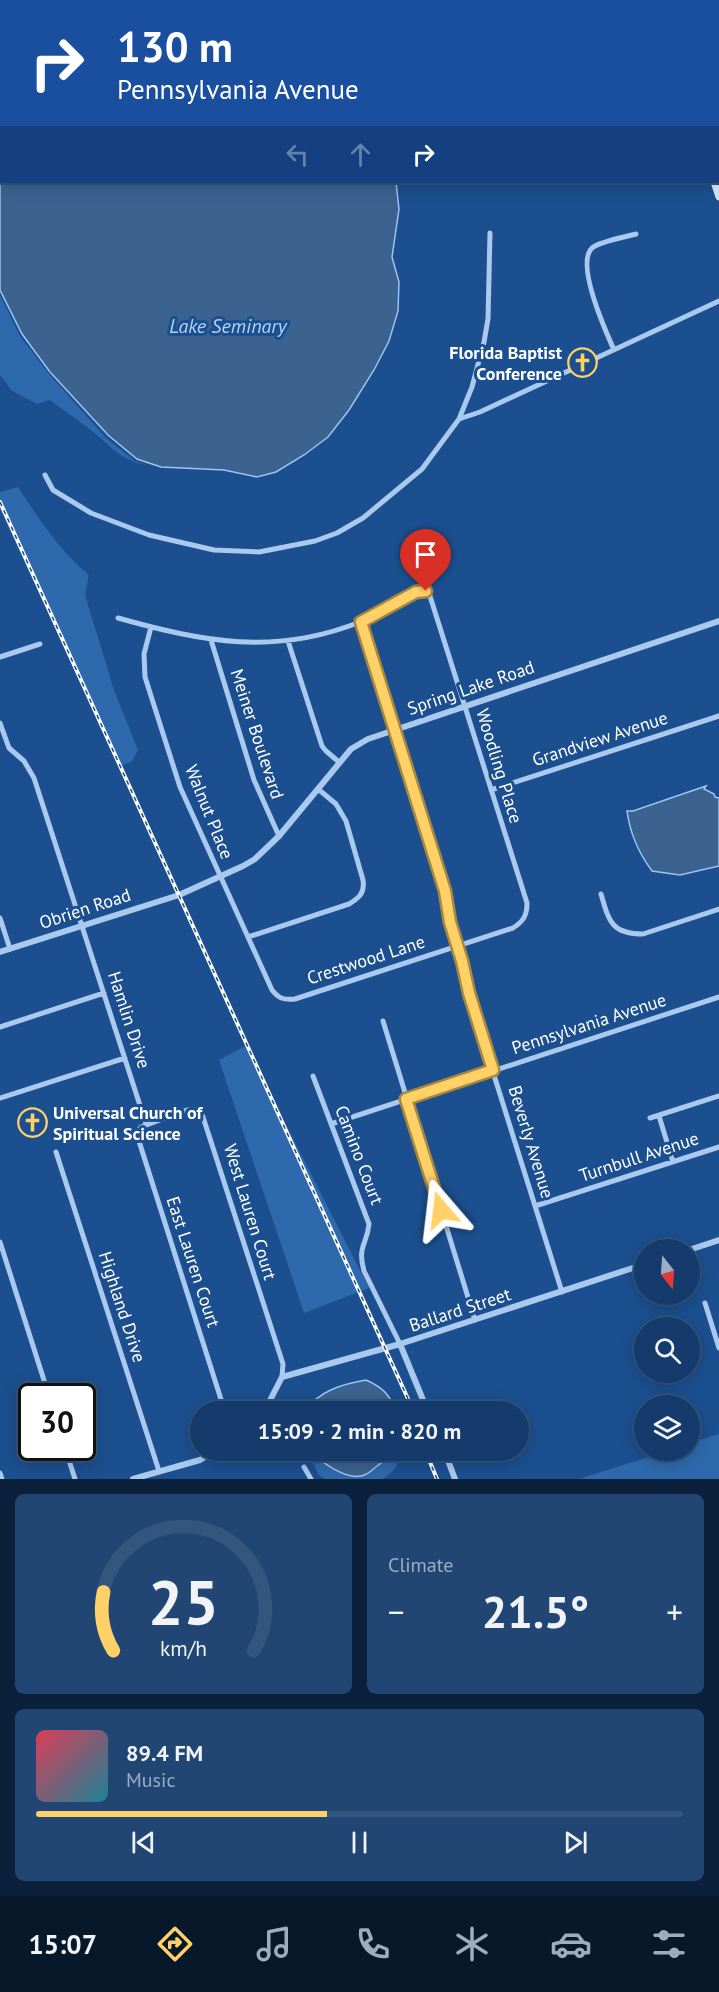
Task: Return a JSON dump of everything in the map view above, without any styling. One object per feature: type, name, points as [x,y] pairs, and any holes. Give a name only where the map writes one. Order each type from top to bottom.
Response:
[{"type":"street","points":[[45,475],[53,490],[91,513],[149,535],[214,550],[260,552],[315,541],[337,533],[363,518],[422,469],[459,419],[472,387],[488,319],[490,233]]},
{"type":"street","points":[[614,350],[593,297],[587,258],[592,248],[598,245],[636,234]]},
{"type":"street","points":[[459,419],[480,412],[719,301]]},
{"type":"street","name":"Woodling Place","points":[[361,622],[416,592],[426,591],[432,598],[527,903],[525,917]]},
{"type":"street","points":[[118,618],[184,636],[255,643],[288,641],[334,631],[361,622]]},
{"type":"street","name":"Spring Lake Road","points":[[179,895],[255,859],[279,836],[339,762],[359,743],[465,705],[719,621]]},
{"type":"street","name":"Beverly Avenue","points":[[361,622],[445,891],[450,922],[472,1005],[562,1292]]},
{"type":"street","name":"Walnut Place","points":[[152,627],[144,654],[145,677],[180,787],[219,878],[272,990],[280,998]]},
{"type":"street","name":"Meiner Boulevard","points":[[211,640],[254,780],[279,836]]},
{"type":"street","points":[[288,641],[320,740],[326,752],[339,762]]},
{"type":"street","points":[[0,657],[40,644]]},
{"type":"street","name":"Grandview Avenue","points":[[491,790],[719,716]]},
{"type":"street","name":"Hamlin Drive","points":[[0,723],[9,748],[31,770],[146,1124]]},
{"type":"street","points":[[248,937],[348,904],[362,894],[363,880],[346,821],[336,804],[318,789]]},
{"type":"street","points":[[601,894],[614,927],[632,934],[643,934],[719,909]]},
{"type":"street","name":"Obrien Road","points":[[0,952],[179,895]]},
{"type":"street","name":"Crestwood Lane","points":[[280,998],[295,999],[513,928],[525,917]]},
{"type":"street","points":[[0,918],[10,949]]},
{"type":"street","points":[[0,1027],[104,993]]},
{"type":"street","name":"Pennsylvania Avenue","points":[[331,1124],[719,997]]},
{"type":"street","points":[[383,1022],[475,1320]]},
{"type":"street","points":[[0,1098],[125,1058]]},
{"type":"street","name":"Camino Court","points":[[313,1076],[369,1224],[360,1259],[400,1344]]},
{"type":"street","points":[[651,1119],[719,1096]]},
{"type":"street","name":"West Lauren Court","points":[[146,1124],[193,1109],[202,1113],[283,1364],[282,1377]]},
{"type":"street","points":[[659,1116],[673,1162]]},
{"type":"street","name":"East Lauren Court","points":[[146,1124],[138,1131],[138,1138],[222,1401]]},
{"type":"street","name":"Turnbull Avenue","points":[[535,1206],[719,1147]]},
{"type":"street","name":"Highland Drive","points":[[56,1152],[159,1471]]},
{"type":"street","points":[[700,1246],[719,1240]]},
{"type":"street","points":[[0,1242],[45,1383]]},
{"type":"street","name":"Ballard Street","points":[[282,1377],[400,1344],[634,1268]]},
{"type":"street","points":[[705,1303],[719,1348]]},
{"type":"street","points":[[400,1344],[423,1401]]},
{"type":"street","points":[[270,1401],[282,1377]]},
{"type":"street","points":[[69,1461],[75,1479]]},
{"type":"street","points":[[133,1479],[196,1461]]},
{"type":"street","points":[[448,1461],[455,1479]]},
{"type":"street","points":[[304,1467],[310,1479]]},
{"type":"street","points":[[0,1473],[2,1479]]},
{"type":"shaded area","points":[[0,295],[20,336],[49,374],[106,438],[135,461],[147,465],[137,463],[115,451],[50,400],[37,404],[12,391],[0,375]]},
{"type":"shaded area","points":[[18,487],[59,545],[89,575],[85,595],[114,690],[138,750],[132,761],[119,767],[0,509],[0,492]]},
{"type":"shaded area","points":[[247,1045],[369,1288],[304,1313],[219,1060]]},
{"type":"shaded area","points":[[719,1434],[719,1479],[579,1479],[636,1461],[700,1461],[700,1440]]},
{"type":"shaded area","points":[[312,1461],[322,1461],[345,1473],[361,1474],[370,1471],[384,1461],[399,1461],[393,1471],[382,1479],[325,1479],[319,1475]]},
{"type":"water","name":"Lake Seminary","points":[[0,183],[396,183],[399,209],[392,257],[399,282],[398,311],[389,341],[349,410],[328,437],[276,472],[257,477],[224,470],[161,467],[137,459],[108,435],[50,372],[22,334],[0,290]]},
{"type":"water","points":[[706,786],[704,789],[719,798],[719,866],[680,875],[652,871],[635,842],[627,811],[633,811]]},
{"type":"water","points":[[366,1380],[385,1392],[392,1401],[314,1401],[324,1393]]},
{"type":"water","points":[[322,1461],[384,1461],[361,1476],[348,1475]]},
{"type":"railway","points":[[0,502],[409,1401]]},
{"type":"railway","points":[[430,1461],[437,1479]]},
{"type":"place","name":"Florida Baptist Conference","points":[[583,363]]},
{"type":"place","name":"Universal Church of Spiritual Science","points":[[32,1123]]},
{"type":"route","points":[[426,591],[416,592],[361,622],[445,891],[450,922],[462,961],[465,981],[493,1070],[406,1099],[441,1210]]}]
